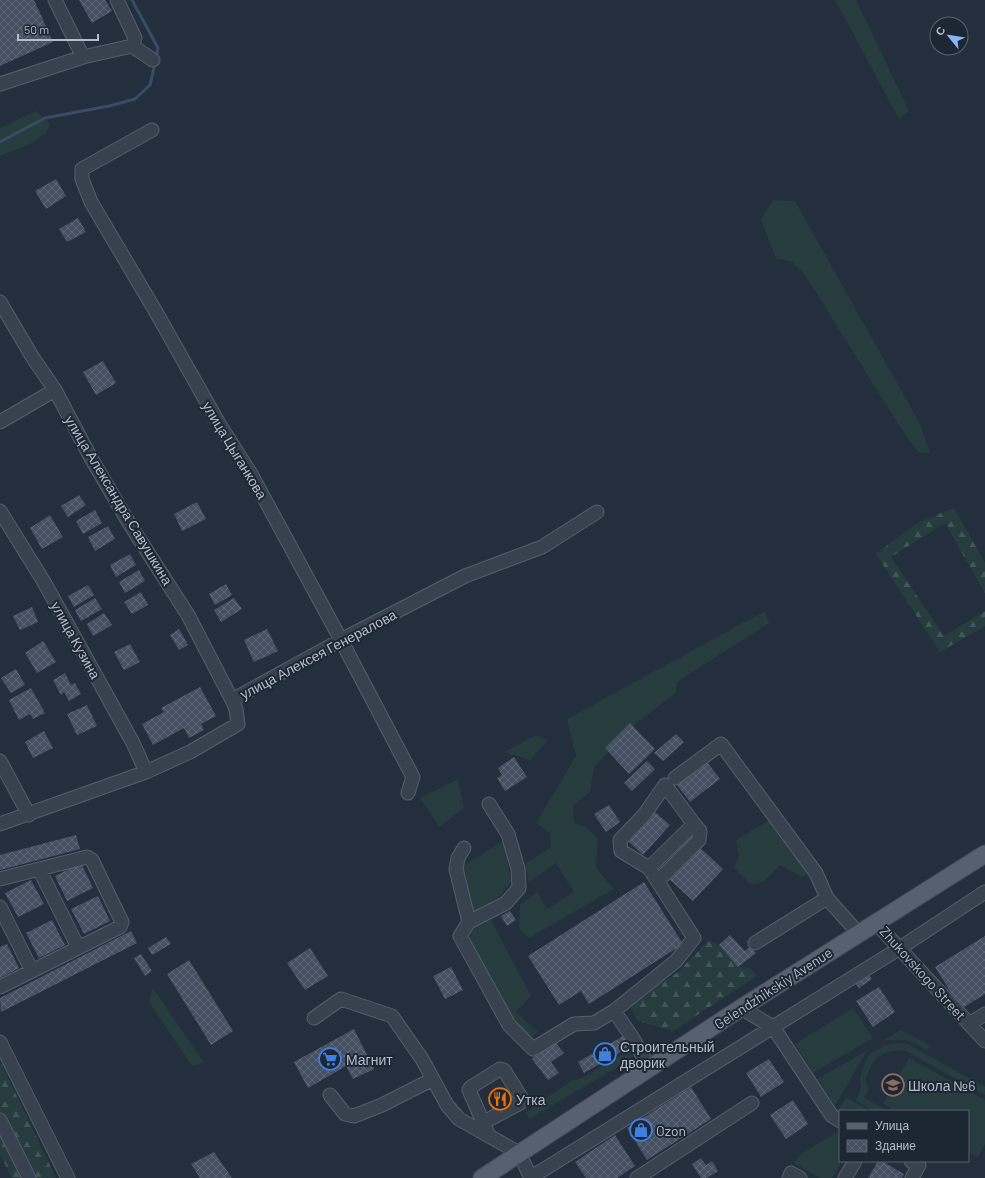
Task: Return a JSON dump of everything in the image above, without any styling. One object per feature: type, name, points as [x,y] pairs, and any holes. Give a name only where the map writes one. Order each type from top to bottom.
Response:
[{"type":"main road","name":"Gelendzhikskiy Avenue","points":[[482,1178],[741,1008],[985,854]]},
{"type":"street","points":[[55,0],[83,57]]},
{"type":"street","points":[[117,0],[135,38],[132,46]]},
{"type":"street","points":[[0,84],[83,57],[132,46],[153,60]]},
{"type":"street","name":"улица Цыганкова","points":[[147,133],[82,169],[82,179],[84,185],[91,202],[156,312],[218,422],[251,474],[341,640],[413,777],[408,793]]},
{"type":"street","name":"улица Александра Савушкина","points":[[0,302],[55,390],[129,523],[188,615],[232,700]]},
{"type":"street","points":[[0,422],[55,390]]},
{"type":"street","name":"улица Кузина","points":[[0,510],[44,582],[133,743],[146,772]]},
{"type":"street","name":"улица Алексея Генералова","points":[[0,824],[29,815],[146,772],[190,752],[238,724],[236,709],[232,700],[341,640],[465,576],[542,547],[597,512]]},
{"type":"street","points":[[675,778],[721,744],[816,873],[827,898],[858,934]]},
{"type":"street","points":[[0,761],[29,815]]},
{"type":"street","points":[[489,804],[508,834],[518,869],[519,888],[506,903],[468,922],[460,936],[509,1025],[533,1049],[574,1024],[594,1023],[614,1011],[676,961],[694,938],[649,868],[621,852],[620,840],[644,815],[665,785],[700,831],[700,840],[658,881]]},
{"type":"street","points":[[649,868],[694,824]]},
{"type":"street","points":[[464,848],[458,858],[456,869],[468,922]]},
{"type":"street","points":[[0,879],[85,857],[90,858],[122,922],[120,927],[0,987]]},
{"type":"street","points":[[39,869],[78,947]]},
{"type":"street","points":[[314,1018],[341,999],[392,1016],[422,1058],[447,1105],[459,1119],[519,1153],[531,1178],[900,948],[985,892]]},
{"type":"street","points":[[755,943],[827,898]]},
{"type":"street","points":[[0,907],[32,971]]},
{"type":"street","name":"Zhukovskogo Street","points":[[876,922],[985,1042]]},
{"type":"street","points":[[741,1008],[773,1027],[832,1116],[839,1120]]},
{"type":"street","points":[[614,1011],[632,1037],[650,1069]]},
{"type":"street","points":[[969,1024],[985,1014]]},
{"type":"street","points":[[0,1042],[68,1178]]},
{"type":"street","points":[[330,1095],[345,1114],[354,1116],[382,1105],[433,1079]]},
{"type":"street","points":[[637,1178],[752,1103]]},
{"type":"street","points":[[0,1120],[29,1178]]},
{"type":"street","points":[[484,1122],[489,1136]]},
{"type":"street","points":[[845,1178],[854,1162]]},
{"type":"street","points":[[912,1178],[919,1165],[913,1162]]},
{"type":"street","points":[[788,1178],[791,1173],[800,1178]]},
{"type":"green space","points":[[835,0],[856,0],[909,111],[899,119]]},
{"type":"green space","points":[[36,111],[50,124],[46,133],[32,143],[0,156],[0,128]]},
{"type":"green space","points":[[773,200],[795,201],[920,424],[930,453],[918,452],[903,432],[805,275],[792,262],[776,258],[761,220]]},
{"type":"green space","points":[[954,508],[985,563],[985,593],[945,523],[891,557],[944,636],[985,611],[985,626],[940,652],[876,554],[917,523]]},
{"type":"green space","points":[[765,611],[769,623],[677,682],[676,693],[634,725],[594,767],[590,792],[573,806],[574,823],[586,827],[598,838],[596,868],[614,889],[529,938],[519,928],[520,905],[537,892],[547,909],[574,892],[556,863],[529,882],[525,864],[551,847],[550,833],[536,823],[576,756],[567,719]]},
{"type":"green space","points":[[536,735],[548,740],[530,760],[504,752]]},
{"type":"green space","points":[[458,779],[464,808],[439,827],[420,798]]},
{"type":"green space","points":[[770,820],[810,872],[802,877],[780,865],[765,881],[751,885],[734,868],[739,856],[736,840]]},
{"type":"green space","points":[[504,840],[511,882],[500,896],[471,914],[463,866]]},
{"type":"green space","points":[[491,920],[531,996],[516,1012],[538,1032],[531,1037],[512,1021],[469,939],[478,922]]},
{"type":"green space","points":[[708,941],[719,945],[738,967],[750,968],[757,976],[673,1031],[638,1021],[631,1008],[643,995],[678,972]]},
{"type":"green space","points":[[153,988],[204,1063],[192,1066],[149,1002]]},
{"type":"green space","points":[[853,1008],[873,1038],[813,1073],[795,1044]]},
{"type":"green space","points":[[901,1030],[930,1046],[927,1050],[915,1044],[901,1040],[882,1041]]},
{"type":"green space","points":[[897,1043],[908,1044],[985,1087],[985,1095],[906,1051],[895,1051],[885,1053],[876,1059],[869,1071],[866,1081],[868,1090],[864,1098],[886,1110],[872,1110],[856,1101],[861,1088],[860,1080],[862,1070],[868,1057],[874,1051],[886,1045]]},
{"type":"green space","points":[[630,1048],[633,1058],[529,1119],[526,1112],[571,1081],[584,1077],[623,1054]]},
{"type":"green space","points":[[870,1049],[865,1054],[835,1106],[817,1079]]},
{"type":"green space","points":[[909,1058],[985,1100],[985,1144],[978,1157],[969,1152],[969,1110],[894,1110],[883,1104]]},
{"type":"green space","points":[[0,1062],[56,1178],[12,1178],[0,1154]]},
{"type":"green space","points":[[846,1097],[869,1110],[839,1110]]},
{"type":"green space","points":[[839,1131],[839,1162],[841,1162],[832,1178],[820,1178],[794,1163],[801,1154]]},
{"type":"building","points":[[0,0],[34,0],[53,42],[0,66]]},
{"type":"building","points":[[79,0],[105,0],[112,11],[92,23]]},
{"type":"building","points":[[56,179],[66,196],[46,209],[35,191]]},
{"type":"building","points":[[78,218],[86,232],[67,242],[59,229]]},
{"type":"building","points":[[103,361],[116,383],[96,395],[83,372]]},
{"type":"building","points":[[79,495],[86,505],[68,517],[61,506]]},
{"type":"building","points":[[197,502],[206,519],[182,531],[174,514]]},
{"type":"building","points":[[95,510],[102,523],[83,534],[76,521]]},
{"type":"building","points":[[50,515],[63,537],[42,549],[30,528]]},
{"type":"building","points":[[108,526],[115,539],[95,551],[88,537]]},
{"type":"building","points":[[130,554],[136,565],[116,577],[110,565]]},
{"type":"building","points":[[139,570],[145,581],[125,593],[119,582]]},
{"type":"building","points":[[226,584],[232,595],[215,605],[209,594]]},
{"type":"building","points":[[88,585],[94,595],[74,607],[68,596]]},
{"type":"building","points":[[141,592],[148,605],[132,614],[124,602]]},
{"type":"building","points":[[95,598],[102,609],[81,621],[75,610]]},
{"type":"building","points":[[234,598],[242,609],[221,622],[214,610]]},
{"type":"building","points":[[32,607],[38,622],[20,630],[13,616]]},
{"type":"building","points":[[104,613],[112,625],[93,636],[87,624]]},
{"type":"building","points":[[179,629],[188,645],[179,650],[170,635]]},
{"type":"building","points":[[267,629],[278,651],[254,662],[244,640]]},
{"type":"building","points":[[43,641],[56,662],[37,673],[25,653]]},
{"type":"building","points":[[130,644],[140,662],[124,670],[114,652]]},
{"type":"building","points":[[16,669],[25,685],[11,693],[1,678]]},
{"type":"building","points":[[65,673],[71,685],[75,683],[81,694],[69,701],[64,692],[61,695],[53,680]]},
{"type":"building","points":[[200,687],[216,716],[201,724],[204,730],[189,738],[184,728],[153,745],[142,724],[164,712],[161,708]]},
{"type":"building","points":[[31,688],[45,713],[33,719],[30,714],[19,720],[9,700]]},
{"type":"building","points":[[87,705],[97,726],[77,735],[67,714]]},
{"type":"building","points":[[630,723],[655,749],[629,774],[605,748]]},
{"type":"building","points":[[44,731],[53,748],[33,758],[25,742]]},
{"type":"building","points":[[676,734],[684,742],[663,761],[654,753]]},
{"type":"building","points":[[514,757],[527,777],[505,791],[497,778],[502,775],[498,768]]},
{"type":"building","points":[[647,761],[655,769],[632,791],[624,783]]},
{"type":"building","points":[[707,762],[720,779],[690,802],[677,785]]},
{"type":"building","points":[[609,805],[620,822],[606,832],[594,814]]},
{"type":"building","points":[[655,812],[670,825],[643,855],[629,842]]},
{"type":"building","points":[[76,835],[80,849],[0,870],[0,855]]},
{"type":"building","points":[[698,846],[723,869],[693,901],[668,878]]},
{"type":"building","points":[[81,863],[93,888],[67,901],[55,876]]},
{"type":"building","points":[[31,880],[44,904],[18,917],[5,893]]},
{"type":"building","points":[[644,882],[683,944],[589,1004],[581,991],[559,1005],[528,956]]},
{"type":"building","points":[[98,896],[110,921],[84,934],[71,909]]},
{"type":"building","points":[[510,911],[516,920],[507,926],[501,916]]},
{"type":"building","points":[[52,920],[65,945],[39,958],[26,933]]},
{"type":"building","points":[[131,931],[137,943],[1,1012],[0,998]]},
{"type":"building","points":[[730,935],[745,951],[750,947],[756,953],[738,967],[719,945]]},
{"type":"building","points":[[985,936],[985,994],[961,1009],[935,967]]},
{"type":"building","points":[[166,937],[171,944],[152,955],[148,948]]},
{"type":"building","points":[[7,944],[19,968],[0,978],[0,947]]},
{"type":"building","points":[[310,948],[328,976],[305,990],[287,963]]},
{"type":"building","points":[[141,954],[152,971],[145,976],[134,958]]},
{"type":"building","points":[[189,960],[233,1031],[211,1045],[167,974]]},
{"type":"building","points":[[451,967],[463,990],[445,999],[433,976]]},
{"type":"building","points":[[866,972],[872,979],[859,988],[853,980]]},
{"type":"building","points":[[879,987],[895,1012],[873,1027],[856,1001]]},
{"type":"building","name":"Магнит","points":[[354,1029],[374,1069],[353,1079],[346,1066],[308,1088],[294,1062]]},
{"type":"building","name":"Строительный дворик","points":[[625,1035],[631,1046],[584,1073],[578,1062]]},
{"type":"building","points":[[555,1042],[564,1053],[551,1062],[559,1073],[548,1080],[532,1059]]},
{"type":"building","points":[[769,1059],[784,1082],[761,1097],[746,1073]]},
{"type":"building","points":[[691,1087],[711,1119],[647,1160],[627,1128]]},
{"type":"building","name":"Утка","points":[[507,1089],[512,1098],[493,1109],[488,1100]]},
{"type":"building","points":[[793,1100],[808,1124],[786,1139],[770,1115]]},
{"type":"building","points":[[615,1135],[635,1166],[617,1178],[586,1178],[575,1162]]},
{"type":"building","points":[[214,1152],[232,1178],[200,1178],[191,1164]]},
{"type":"building","points":[[701,1158],[706,1165],[712,1161],[718,1171],[707,1178],[701,1178],[692,1164]]},
{"type":"building","points":[[877,1162],[884,1162],[904,1174],[902,1178],[868,1178]]},
{"type":"waterway","points":[[132,0],[158,48],[156,57]]},
{"type":"waterway","points":[[0,142],[45,118],[109,106],[135,99],[150,85],[155,63]]},
{"type":"place","name":"Строительный дворик","points":[[605,1054]]},
{"type":"place","name":"Магнит","points":[[330,1059]]},
{"type":"place","name":"Школа №6","points":[[893,1085]]},
{"type":"place","name":"Утка","points":[[500,1099]]},
{"type":"place","name":"Ozon","points":[[641,1130]]}]
